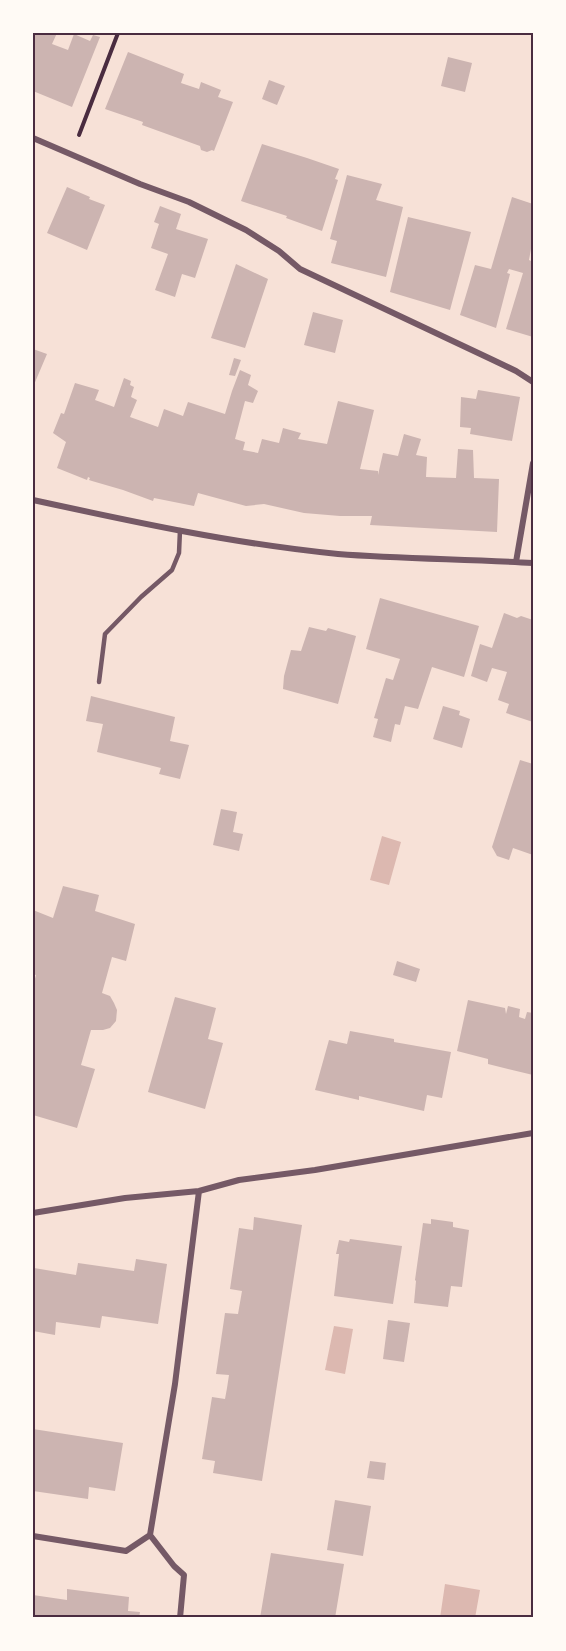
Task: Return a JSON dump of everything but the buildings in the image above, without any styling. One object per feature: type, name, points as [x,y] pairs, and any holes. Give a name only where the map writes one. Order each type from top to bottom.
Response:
[{"type":"street","points":[[33,138],[140,184],[189,201],[246,230],[279,251],[300,269],[516,371],[533,382]]},
{"type":"street","points":[[516,562],[533,463]]},
{"type":"street","points":[[33,500],[180,530],[338,554],[533,563]]},
{"type":"street","points":[[33,1213],[124,1198],[198,1191],[239,1180],[315,1170],[533,1133]]},
{"type":"street","points":[[33,1536],[126,1551],[150,1535],[175,1384],[198,1191]]},
{"type":"street","points":[[150,1535],[184,1575],[180,1618]]},
{"type":"lane","points":[[99,682],[105,634],[141,597],[172,570],[179,553],[180,530]]},
{"type":"path","points":[[71,155],[118,33]]},
{"type":"shaded area","points":[[382,836],[401,842],[389,885],[370,880]]},
{"type":"shaded area","points":[[334,1326],[353,1329],[345,1374],[325,1370]]},
{"type":"shaded area","points":[[445,1584],[480,1590],[475,1618],[440,1618]]}]
